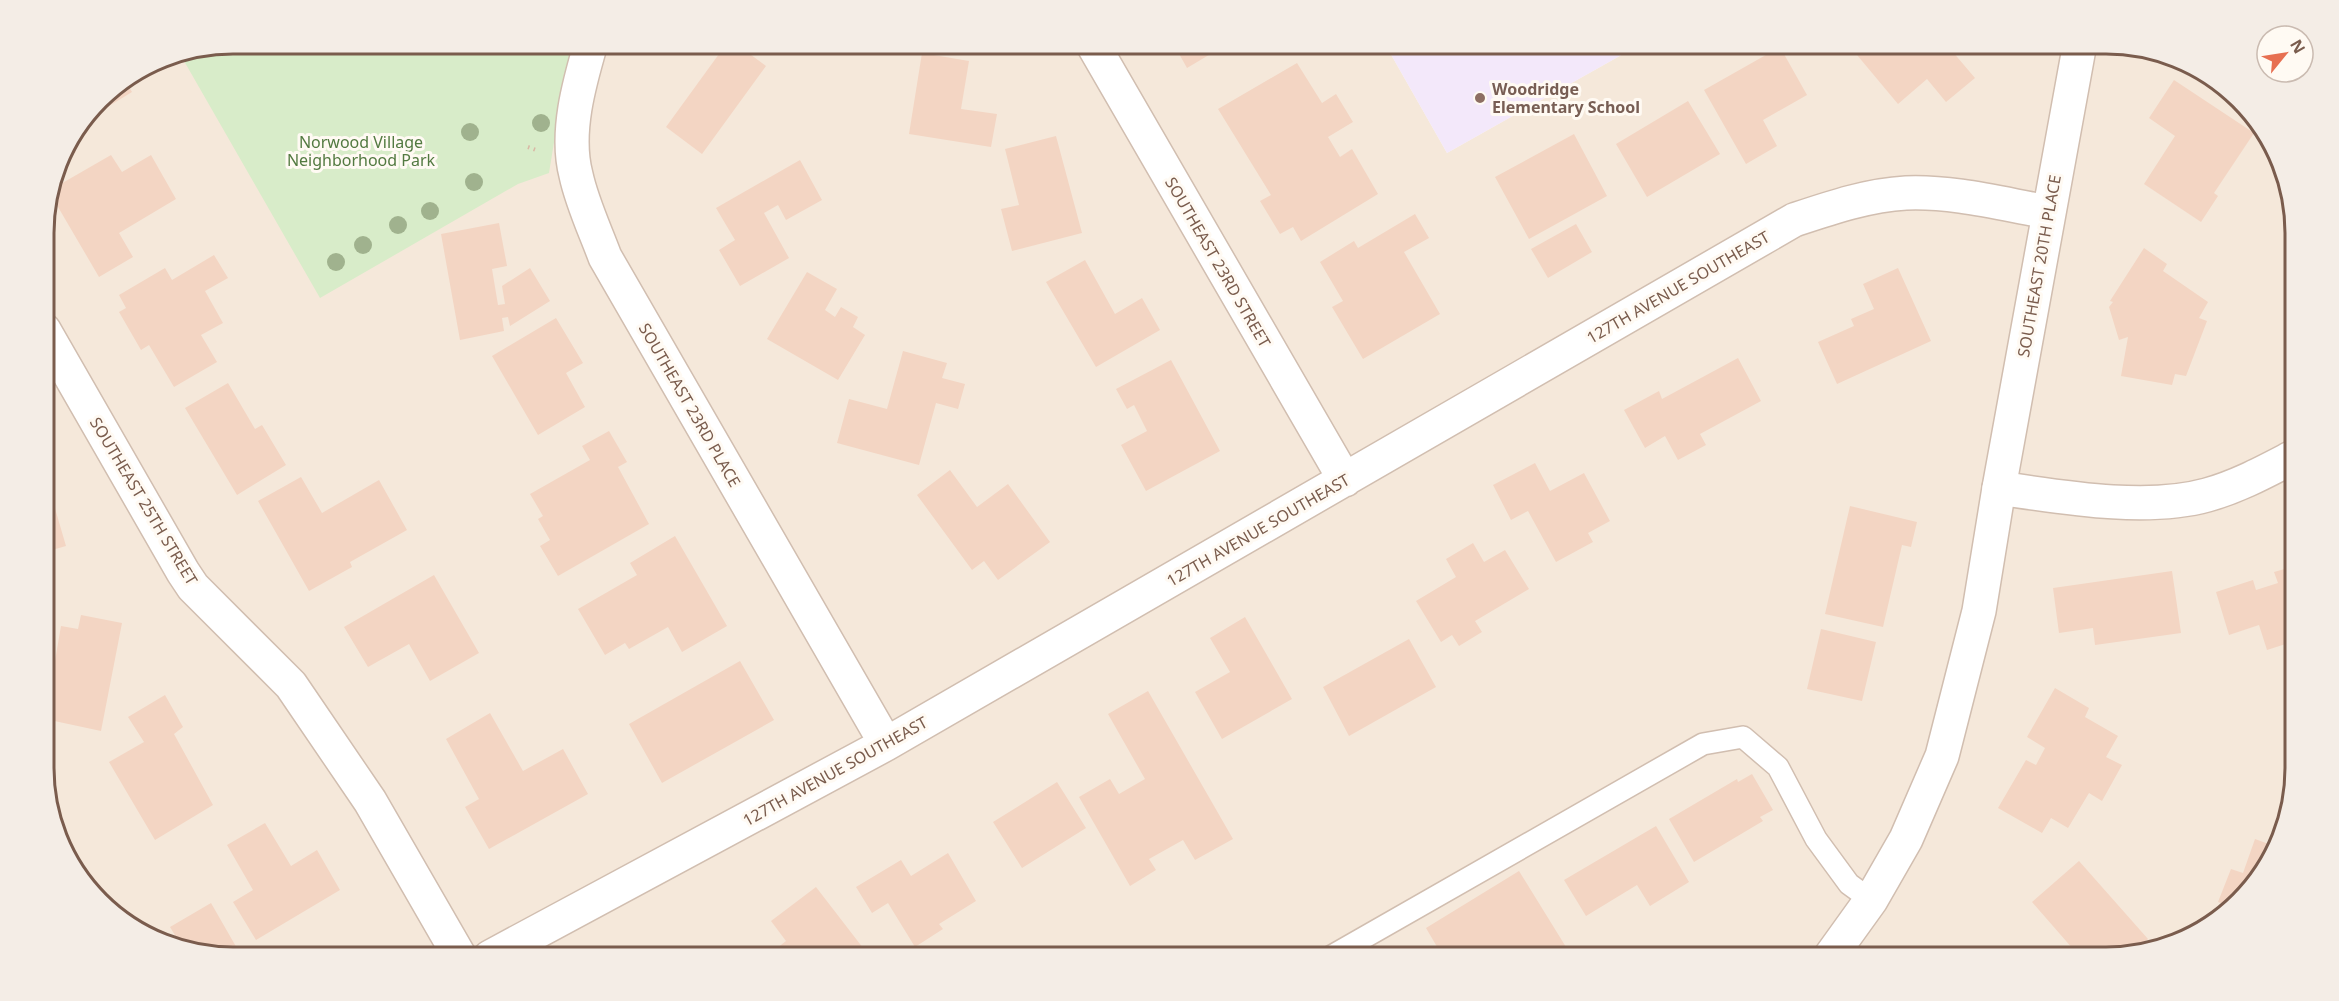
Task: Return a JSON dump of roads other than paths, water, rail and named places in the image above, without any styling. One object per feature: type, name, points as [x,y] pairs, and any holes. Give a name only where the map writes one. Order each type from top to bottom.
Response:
[{"type":"street","name":"SOUTHEAST 23RD PLACE","points":[[589,54],[577,105],[572,150],[575,174],[605,257],[886,744]]},
{"type":"street","name":"SOUTHEAST 23RD STREET","points":[[1098,54],[1345,480]]},
{"type":"street","name":"SOUTHEAST 20TH PLACE","points":[[1837,947],[1871,900],[1906,839],[1942,756],[1979,610],[2048,212],[2078,54]]},
{"type":"street","name":"127TH AVENUE SOUTHEAST","points":[[509,947],[886,744],[1794,220],[1842,204],[1906,193],[1980,199],[2048,212]]},
{"type":"street","name":"SOUTHEAST 25TH STREET","points":[[54,347],[193,587],[291,686],[370,801],[454,947]]},
{"type":"street","points":[[1999,488],[2098,501],[2168,501],[2206,495],[2252,479],[2285,461]]},
{"type":"lane","points":[[1348,947],[1703,744],[1743,737],[1778,767],[1816,839],[1849,884],[1871,900]]},
{"type":"place","name":"Woodridge Elementary School","points":[[1480,98]]},
{"type":"park label","name":"Norwood Village Neighborhood Park","points":[[361,151]]}]
